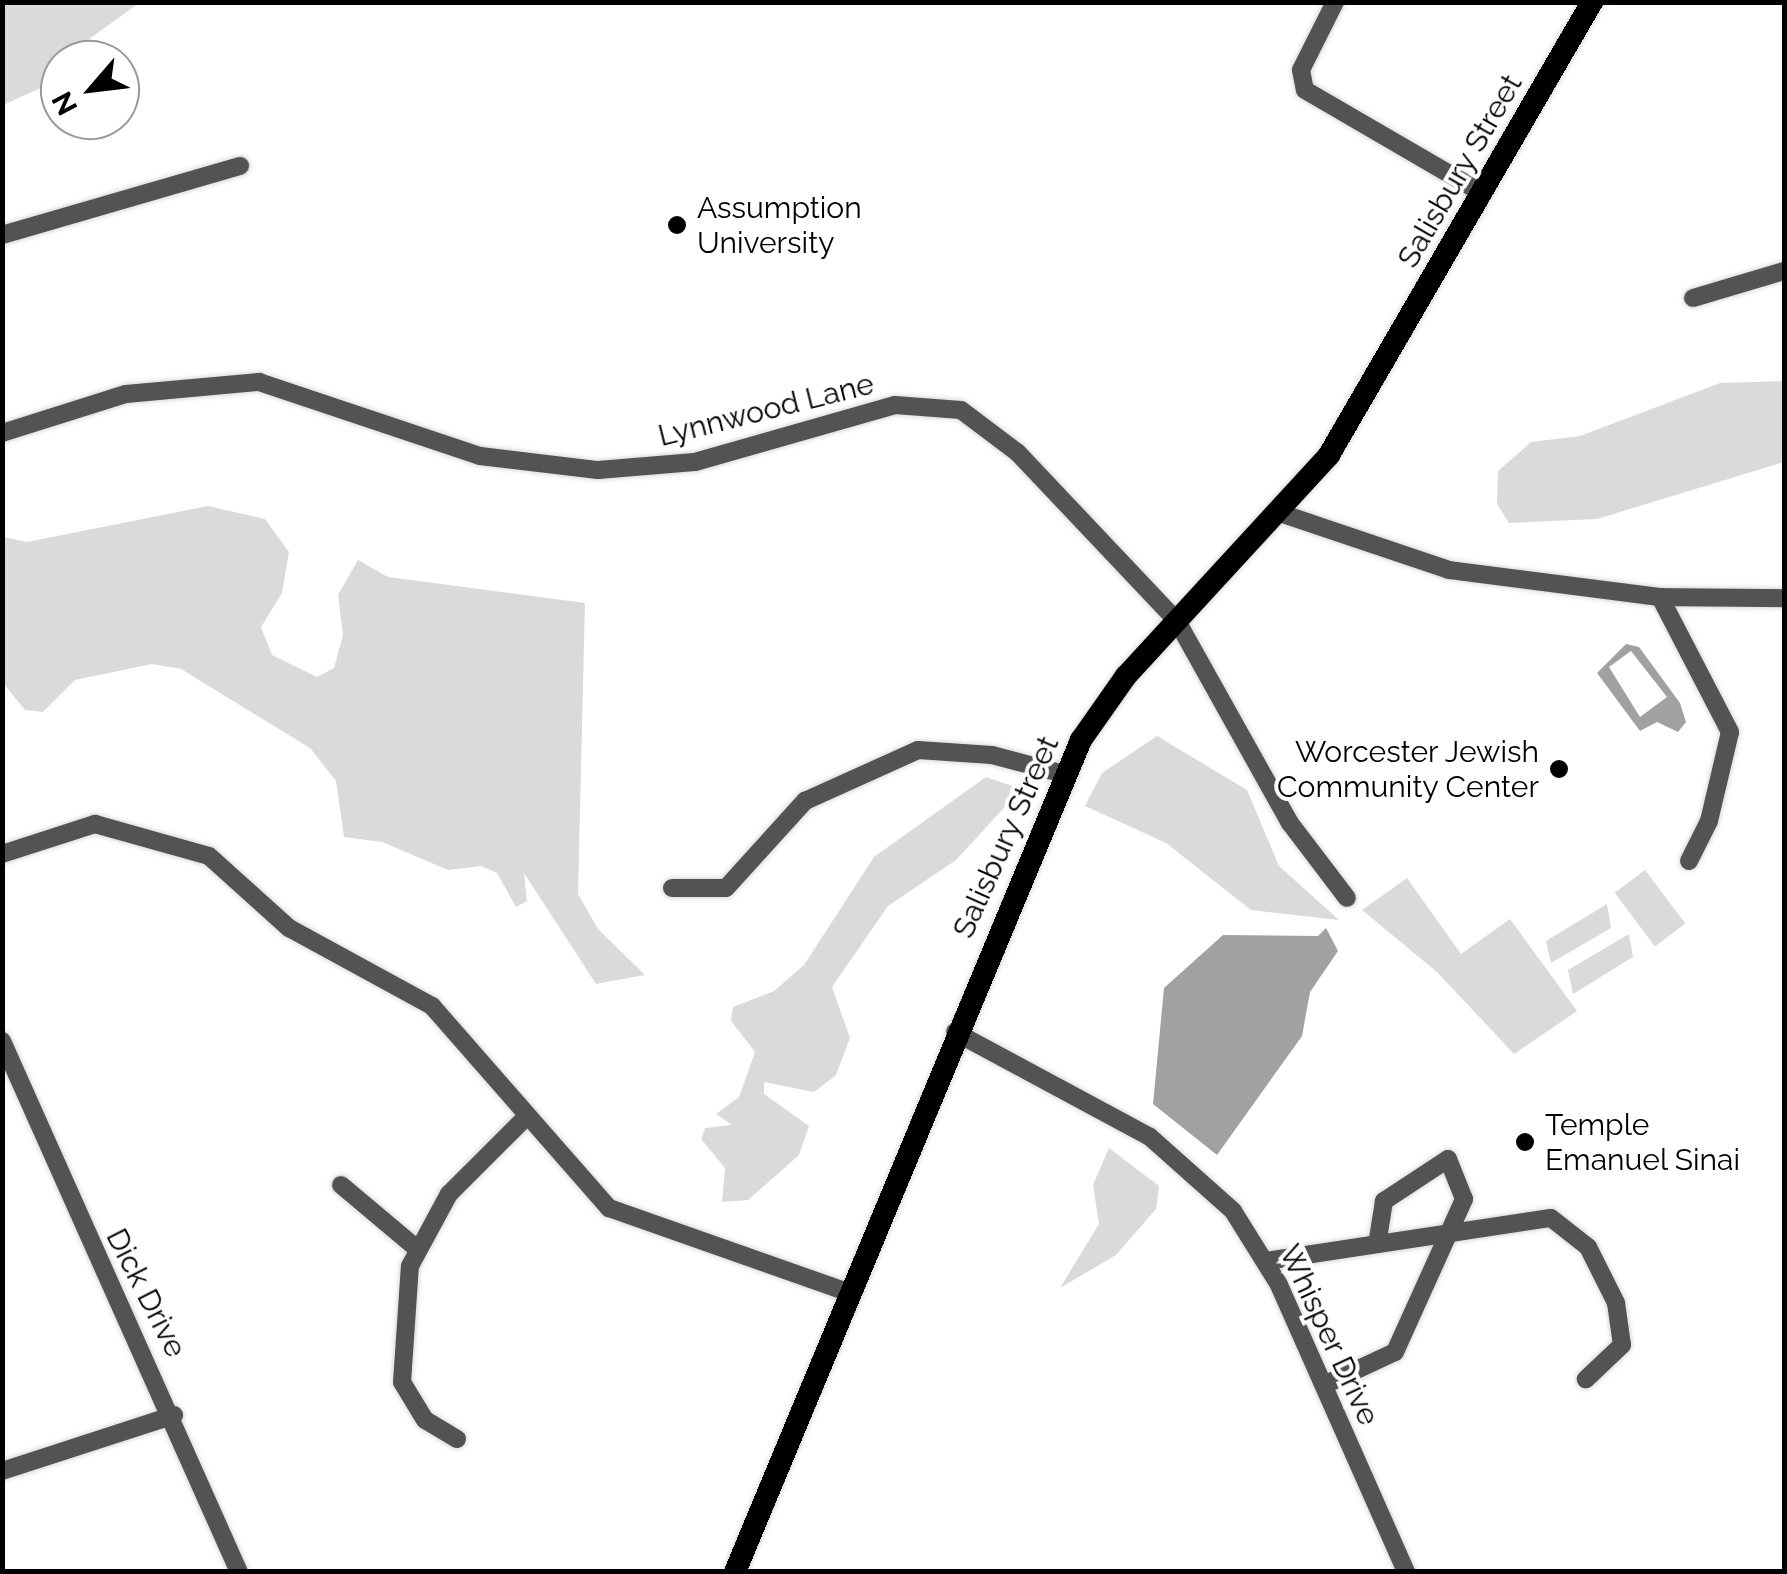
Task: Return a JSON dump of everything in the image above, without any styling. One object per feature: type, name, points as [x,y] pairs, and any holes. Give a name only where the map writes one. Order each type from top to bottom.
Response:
[{"type":"main road","name":"Salisbury Street","points":[[735,1572],[847,1292],[1064,774],[1126,676],[1284,514],[1342,436],[1592,2]]},
{"type":"street","points":[[1336,2],[1302,84],[1482,194]]},
{"type":"street","points":[[2,236],[240,166]]},
{"type":"street","points":[[1693,298],[1784,271]]},
{"type":"street","name":"Lynnwood Lane","points":[[2,433],[126,394],[259,382],[480,456],[598,470],[694,462],[896,405],[945,406],[1018,453],[1177,620],[1290,824],[1347,898]]},
{"type":"street","points":[[1284,514],[1448,570],[1660,597],[1784,598]]},
{"type":"street","points":[[1660,597],[1730,732],[1709,821],[1689,861]]},
{"type":"street","points":[[672,888],[726,888],[805,801],[918,750],[992,755],[1064,774]]},
{"type":"street","points":[[2,854],[95,824],[191,847],[289,928],[419,995],[526,1117],[622,1216],[847,1292]]},
{"type":"street","name":"Whisper Drive","points":[[955,1032],[1161,1144],[1213,1189],[1266,1261],[1406,1572]]},
{"type":"street","name":"Dick Drive","points":[[2,1041],[174,1415],[239,1572]]},
{"type":"street","points":[[457,1439],[425,1420],[402,1382],[415,1247],[462,1179],[526,1117]]},
{"type":"street","points":[[1324,1384],[1395,1352],[1464,1199],[1448,1159],[1384,1201],[1378,1239]]},
{"type":"street","points":[[341,1185],[415,1247]]},
{"type":"street","points":[[1266,1261],[1448,1228],[1551,1218],[1588,1247],[1616,1303],[1622,1345],[1586,1379]]},
{"type":"street","points":[[2,1472],[174,1415]]},
{"type":"shaded area","points":[[3,2],[139,3],[88,40],[40,40],[40,88],[3,105]]},
{"type":"shaded area","points":[[1784,381],[1784,462],[1597,519],[1509,523],[1497,504],[1498,471],[1531,442],[1580,436],[1720,383]]},
{"type":"shaded area","points":[[208,506],[265,519],[289,552],[282,593],[261,627],[272,655],[317,677],[334,668],[343,635],[338,595],[358,560],[388,577],[585,603],[578,894],[598,929],[645,975],[596,984],[524,873],[527,901],[516,907],[497,873],[481,866],[448,870],[382,842],[344,837],[336,781],[310,748],[181,669],[152,664],[75,680],[43,712],[25,710],[3,683],[3,537],[27,542]]},
{"type":"shaded area","points":[[1626,644],[1639,647],[1680,703],[1686,722],[1678,732],[1657,722],[1640,731],[1597,673]],"holes":[[[1631,651],[1667,697],[1640,717],[1609,667]]]},
{"type":"shaded area","points":[[1157,736],[1247,790],[1279,866],[1339,920],[1251,910],[1166,843],[1085,806],[1102,773]]},
{"type":"shaded area","points":[[986,777],[1018,788],[1015,796],[956,860],[888,906],[832,987],[850,1038],[836,1075],[814,1092],[764,1082],[764,1094],[809,1126],[799,1155],[748,1200],[722,1202],[725,1168],[701,1139],[705,1128],[732,1125],[716,1114],[739,1097],[755,1052],[731,1021],[733,1007],[774,991],[804,965],[874,857]]},
{"type":"shaded area","points":[[1645,870],[1685,924],[1655,946],[1615,893]]},
{"type":"shaded area","points":[[1407,878],[1461,954],[1510,919],[1577,1011],[1514,1054],[1437,972],[1362,910]]},
{"type":"shaded area","points":[[1607,904],[1611,928],[1551,963],[1546,941]]},
{"type":"shaded area","points":[[1326,928],[1338,951],[1310,992],[1302,1036],[1217,1155],[1153,1104],[1164,988],[1223,935],[1318,936]]},
{"type":"shaded area","points":[[1629,934],[1633,957],[1573,994],[1568,970]]},
{"type":"shaded area","points":[[1109,1148],[1159,1186],[1156,1209],[1116,1255],[1060,1288],[1099,1224],[1093,1185]]},
{"type":"place","name":"Assumption University","points":[[677,225]]},
{"type":"place","name":"Worcester Jewish Community Center","points":[[1559,769]]},
{"type":"place","name":"Temple Emanuel Sinai","points":[[1525,1142]]}]
